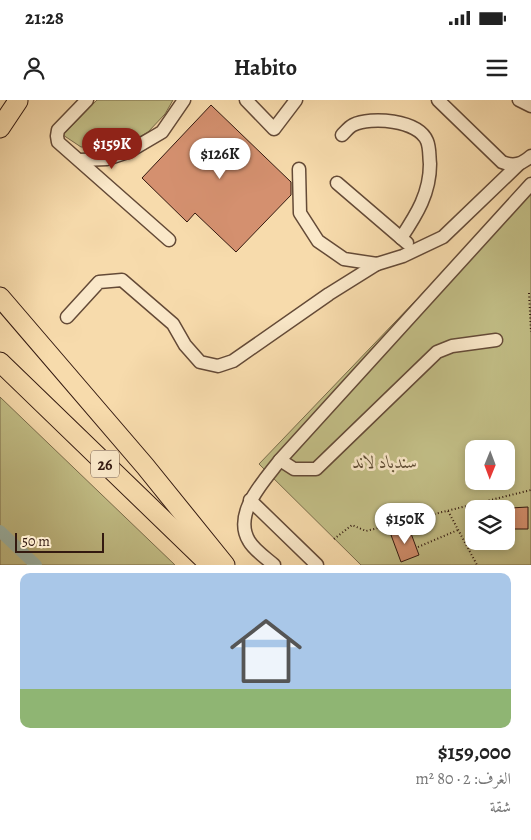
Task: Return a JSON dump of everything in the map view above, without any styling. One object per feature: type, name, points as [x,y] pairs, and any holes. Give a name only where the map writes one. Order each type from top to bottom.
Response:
[{"type":"highway","points":[[0,128],[18,101]]},
{"type":"highway","points":[[0,298],[145,466],[225,565]]},
{"type":"highway","name":"26","points":[[0,362],[210,565]]},
{"type":"street","points":[[87,100],[57,132],[58,142],[169,240]]},
{"type":"street","points":[[80,160],[107,159],[128,152],[162,132],[184,100]]},
{"type":"street","points":[[246,100],[274,129],[296,100]]},
{"type":"street","points":[[438,100],[502,162],[519,164]]},
{"type":"street","points":[[519,100],[531,106]]},
{"type":"street","points":[[342,136],[351,125],[377,120],[394,121],[419,130],[427,140],[429,150],[429,189],[418,213],[401,238]]},
{"type":"street","points":[[67,317],[100,282],[122,280],[173,324],[186,345],[200,362],[218,366],[233,360],[329,294],[377,264],[403,256],[443,237],[519,164],[531,156]]},
{"type":"street","points":[[299,169],[300,213],[318,241],[344,259],[377,264]]},
{"type":"street","points":[[337,183],[415,250]]},
{"type":"street","points":[[274,565],[249,541],[244,522],[250,500],[280,460],[531,184]]},
{"type":"street","points":[[280,460],[294,469],[316,469],[437,352],[452,346],[496,340]]},
{"type":"street","points":[[250,500],[317,565]]},
{"type":"path","points":[[529,293],[531,332]]},
{"type":"path","points":[[334,539],[352,525],[366,532],[531,490]]},
{"type":"path","points":[[448,511],[476,565]]},
{"type":"path","points":[[401,523],[404,531]]},
{"type":"path","points":[[418,547],[458,530]]},
{"type":"green space","points":[[97,100],[173,100],[165,114],[148,132],[125,145],[81,147],[63,135]]},
{"type":"green space","name":"سندباد لاند","points":[[531,180],[531,565],[361,565],[259,464]]},
{"type":"green space","points":[[0,397],[175,565],[0,565]]},
{"type":"building","points":[[211,105],[291,182],[291,195],[236,252],[195,213],[187,222],[142,178]]},
{"type":"building","points":[[528,507],[528,529],[515,529],[515,508]]},
{"type":"building","points":[[409,528],[419,555],[401,562],[391,535]]},
{"type":"waterway","points":[[0,531],[36,565]]}]
